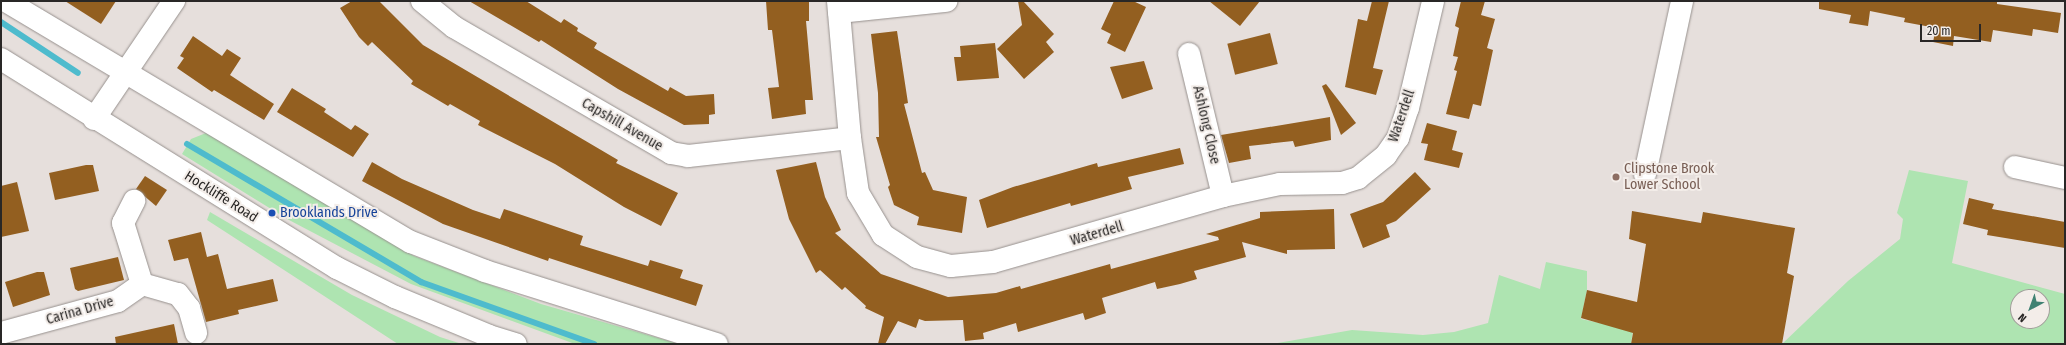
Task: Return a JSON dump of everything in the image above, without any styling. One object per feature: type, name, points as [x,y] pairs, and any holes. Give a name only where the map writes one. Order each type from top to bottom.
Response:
[{"type":"street","points":[[6,1],[411,242],[485,272],[717,344]]},
{"type":"street","points":[[94,119],[127,73],[174,1]]},
{"type":"street","points":[[838,6],[946,1]]},
{"type":"street","name":"Waterdell","points":[[838,6],[850,138],[858,193],[883,235],[917,257],[951,266],[993,262],[1223,196],[1280,184],[1342,183],[1358,178],[1371,170],[1386,155],[1398,138],[1408,108],[1433,1]]},
{"type":"street","points":[[1645,174],[1682,1]]},
{"type":"street","name":"Capshill Avenue","points":[[423,2],[454,27],[670,153],[688,156],[850,138]]},
{"type":"street","name":"Ashlong Close","points":[[1189,54],[1223,196]]},
{"type":"street","name":"Hockliffe Road","points":[[1,59],[94,119],[337,268],[395,297],[489,336],[516,344]]},
{"type":"street","points":[[2015,167],[2064,172]]},
{"type":"street","points":[[134,201],[123,223],[142,284],[178,294],[189,308],[196,333]]},
{"type":"street","name":"Carina Drive","points":[[1,333],[118,301],[142,284]]},
{"type":"green space","points":[[206,133],[414,256],[541,304],[679,344],[575,344],[411,284],[289,220],[182,154],[191,139]]},
{"type":"green space","points":[[1909,170],[1968,181],[1952,263],[2047,289],[2010,289],[2010,329],[2050,329],[2050,290],[2065,294],[2065,344],[1782,344],[1848,281],[1900,239],[1903,219],[1897,213]]},
{"type":"green space","points":[[210,212],[352,295],[440,337],[462,344],[398,344],[207,220]]},
{"type":"green space","points":[[1546,262],[1587,271],[1587,290],[1581,319],[1633,330],[1631,344],[1272,344],[1352,330],[1423,335],[1454,332],[1488,323],[1499,275],[1540,289]]},
{"type":"building","points":[[65,1],[116,1],[101,24]]},
{"type":"building","points":[[352,1],[379,1],[423,45],[618,160],[616,163],[678,193],[661,226],[624,207],[555,164],[478,125],[480,121],[450,104],[448,106],[411,84],[413,81],[372,42],[368,46],[359,37],[340,8]]},
{"type":"building","points":[[469,1],[526,1],[561,23],[564,19],[578,28],[577,31],[597,43],[594,48],[668,91],[670,87],[686,96],[714,94],[715,114],[709,115],[709,124],[684,125],[618,89],[541,40],[539,42]]},
{"type":"building","points":[[766,1],[809,1],[809,21],[806,21],[813,100],[805,100],[806,114],[772,119],[768,88],[779,87],[772,30],[768,30]]},
{"type":"building","points":[[1018,1],[1023,1],[1054,34],[1046,42],[1054,52],[1024,79],[997,49],[1022,25]]},
{"type":"building","points":[[1114,1],[1133,1],[1146,7],[1125,52],[1107,43],[1111,34],[1101,29]]},
{"type":"building","points":[[1209,1],[1260,1],[1240,26]]},
{"type":"building","points":[[1372,1],[1389,1],[1373,68],[1383,70],[1376,95],[1345,87],[1358,19],[1367,21]]},
{"type":"building","points":[[1461,1],[1485,1],[1481,15],[1495,19],[1487,48],[1493,50],[1481,106],[1473,104],[1469,119],[1446,114],[1457,71],[1454,70],[1458,57],[1453,56],[1459,28],[1455,26]]},
{"type":"building","points":[[1819,1],[1997,1],[1997,4],[2061,13],[2058,33],[2033,29],[2032,36],[1993,30],[1991,42],[1954,36],[1953,46],[1933,42],[1936,28],[1904,22],[1905,18],[1870,11],[1868,26],[1849,23],[1851,15],[1819,9]]},
{"type":"building","points":[[897,31],[908,103],[904,104],[922,173],[925,172],[933,190],[967,197],[962,233],[917,225],[919,217],[894,205],[888,187],[890,185],[876,137],[879,137],[878,93],[871,34]]},
{"type":"building","points":[[1270,33],[1278,64],[1235,75],[1227,44]]},
{"type":"building","points":[[193,36],[222,56],[227,49],[241,58],[230,75],[274,104],[264,120],[214,90],[212,92],[177,68],[184,58],[180,56]]},
{"type":"building","points":[[995,43],[999,78],[957,81],[954,57],[961,57],[960,46]]},
{"type":"building","points":[[1144,61],[1153,89],[1122,99],[1110,67]]},
{"type":"building","points":[[1326,84],[1356,123],[1341,135],[1322,86]]},
{"type":"building","points":[[292,88],[326,109],[324,112],[351,130],[355,125],[369,134],[353,157],[277,112]]},
{"type":"building","points":[[1330,117],[1331,140],[1295,147],[1293,141],[1249,146],[1251,159],[1229,163],[1221,135]]},
{"type":"building","points":[[1427,123],[1457,131],[1452,150],[1463,153],[1459,168],[1424,160],[1428,144],[1421,143]]},
{"type":"building","points":[[1180,148],[1184,164],[1128,177],[1132,189],[1071,206],[1070,203],[987,228],[979,200],[1013,187],[1097,163],[1098,167]]},
{"type":"building","points":[[372,162],[402,179],[473,210],[500,219],[504,209],[583,236],[580,245],[648,266],[650,260],[683,270],[680,278],[703,285],[696,306],[549,258],[548,261],[443,224],[362,181]]},
{"type":"building","points":[[816,162],[825,197],[841,230],[835,233],[881,274],[948,297],[996,293],[1020,286],[1021,289],[1110,264],[1111,269],[1219,240],[1218,237],[1206,234],[1260,218],[1260,212],[1334,209],[1335,249],[1287,250],[1287,254],[1242,242],[1246,257],[1194,271],[1197,279],[1180,284],[1157,289],[1155,282],[1102,298],[1106,313],[1085,320],[1083,313],[1018,332],[1016,323],[983,333],[984,339],[965,341],[963,320],[925,321],[919,319],[916,328],[898,321],[885,344],[878,344],[884,317],[865,308],[866,306],[845,287],[842,290],[820,270],[816,273],[789,219],[776,170]]},
{"type":"building","points":[[86,165],[93,165],[99,191],[55,200],[49,173]]},
{"type":"building","points":[[1415,172],[1431,189],[1396,221],[1386,225],[1390,237],[1363,248],[1350,214],[1383,202]]},
{"type":"building","points":[[145,176],[167,190],[156,206],[136,189]]},
{"type":"building","points":[[17,182],[29,231],[1,237],[1,186]]},
{"type":"building","points":[[1969,198],[1994,204],[1992,209],[2065,222],[2065,248],[1987,235],[1988,230],[1963,224]]},
{"type":"building","points":[[1632,211],[1701,223],[1703,212],[1795,228],[1787,273],[1794,276],[1782,344],[1631,344],[1633,333],[1581,318],[1587,290],[1637,302],[1646,244],[1629,239]]},
{"type":"building","points":[[201,232],[207,257],[218,254],[227,289],[273,279],[278,301],[238,310],[239,314],[206,322],[188,258],[174,261],[168,240]]},
{"type":"building","points":[[118,257],[124,280],[78,291],[75,289],[70,268]]},
{"type":"building","points":[[37,272],[44,272],[50,295],[13,307],[5,282]]},
{"type":"building","points":[[174,324],[178,344],[116,344],[115,337]]},
{"type":"waterway","points":[[1,22],[78,73]]},
{"type":"waterway","points":[[187,144],[421,282],[594,344]]},
{"type":"place","name":"Clipstone Brook Lower School","points":[[1616,177]]},
{"type":"place","name":"Brooklands Drive","points":[[272,213]]}]
